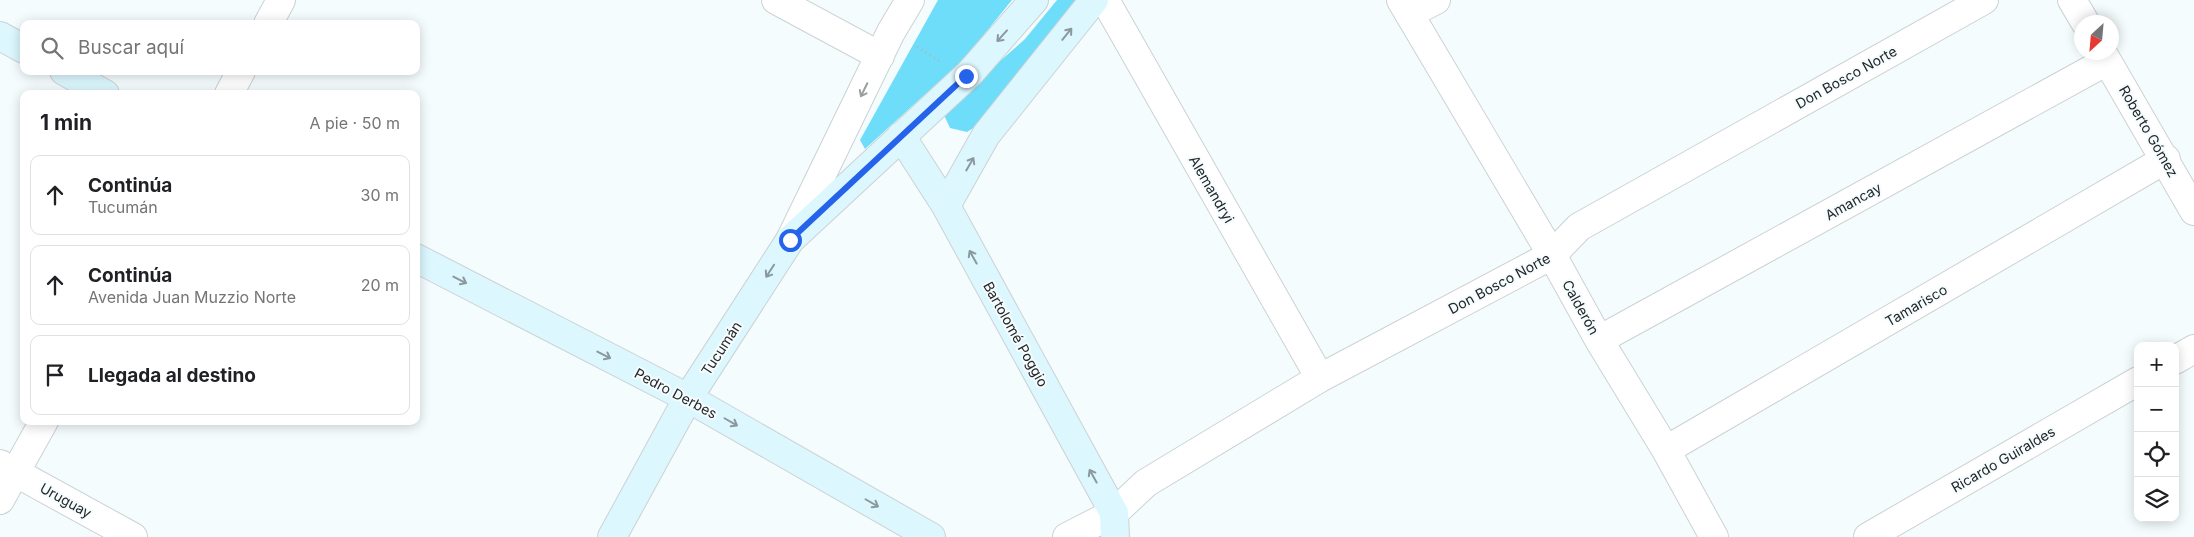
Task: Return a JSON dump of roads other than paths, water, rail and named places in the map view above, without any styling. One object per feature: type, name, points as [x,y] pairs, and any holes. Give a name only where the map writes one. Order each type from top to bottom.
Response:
[{"type":"main road","name":"Tucumán","points":[[612,537],[688,398],[790,240],[966,76],[1034,0]]},
{"type":"main road","points":[[946,206],[986,135],[1094,0]]},
{"type":"main road","points":[[0,36],[20,47]]},
{"type":"main road","points":[[71,75],[98,90]]},
{"type":"main road","name":"Bartolomé Poggio","points":[[901,136],[946,206],[1114,525]]},
{"type":"main road","name":"Pedro Derbes","points":[[420,260],[688,398],[931,537]]},
{"type":"street","points":[[270,20],[281,0]]},
{"type":"street","points":[[776,0],[886,44]]},
{"type":"street","name":"Tucumán","points":[[790,240],[886,44],[910,0]]},
{"type":"street","name":"Alemandryi","points":[[1105,0],[1320,378]]},
{"type":"street","points":[[1405,7],[1436,0]]},
{"type":"street","name":"Don Bosco Norte","points":[[1067,537],[1114,525],[1146,483],[1320,378],[1552,255],[1579,227],[1984,0]]},
{"type":"street","points":[[2072,0],[2081,15]]},
{"type":"street","name":"Calderón","points":[[1405,7],[1552,255],[1599,340],[1666,450],[1714,537]]},
{"type":"street","name":"Amancay","points":[[1599,340],[2100,60]]},
{"type":"street","name":"Roberto Gómez","points":[[2107,60],[2166,159],[2194,211]]},
{"type":"street","points":[[231,90],[239,75]]},
{"type":"street","name":"Tamarisco","points":[[1666,450],[2166,159]]},
{"type":"street","points":[[2179,358],[2194,349]]},
{"type":"street","name":"Ricardo Guiraldes","points":[[1868,537],[2134,383]]},
{"type":"street","points":[[0,500],[8,468],[41,425]]},
{"type":"street","name":"Uruguay","points":[[8,468],[133,537]]}]
